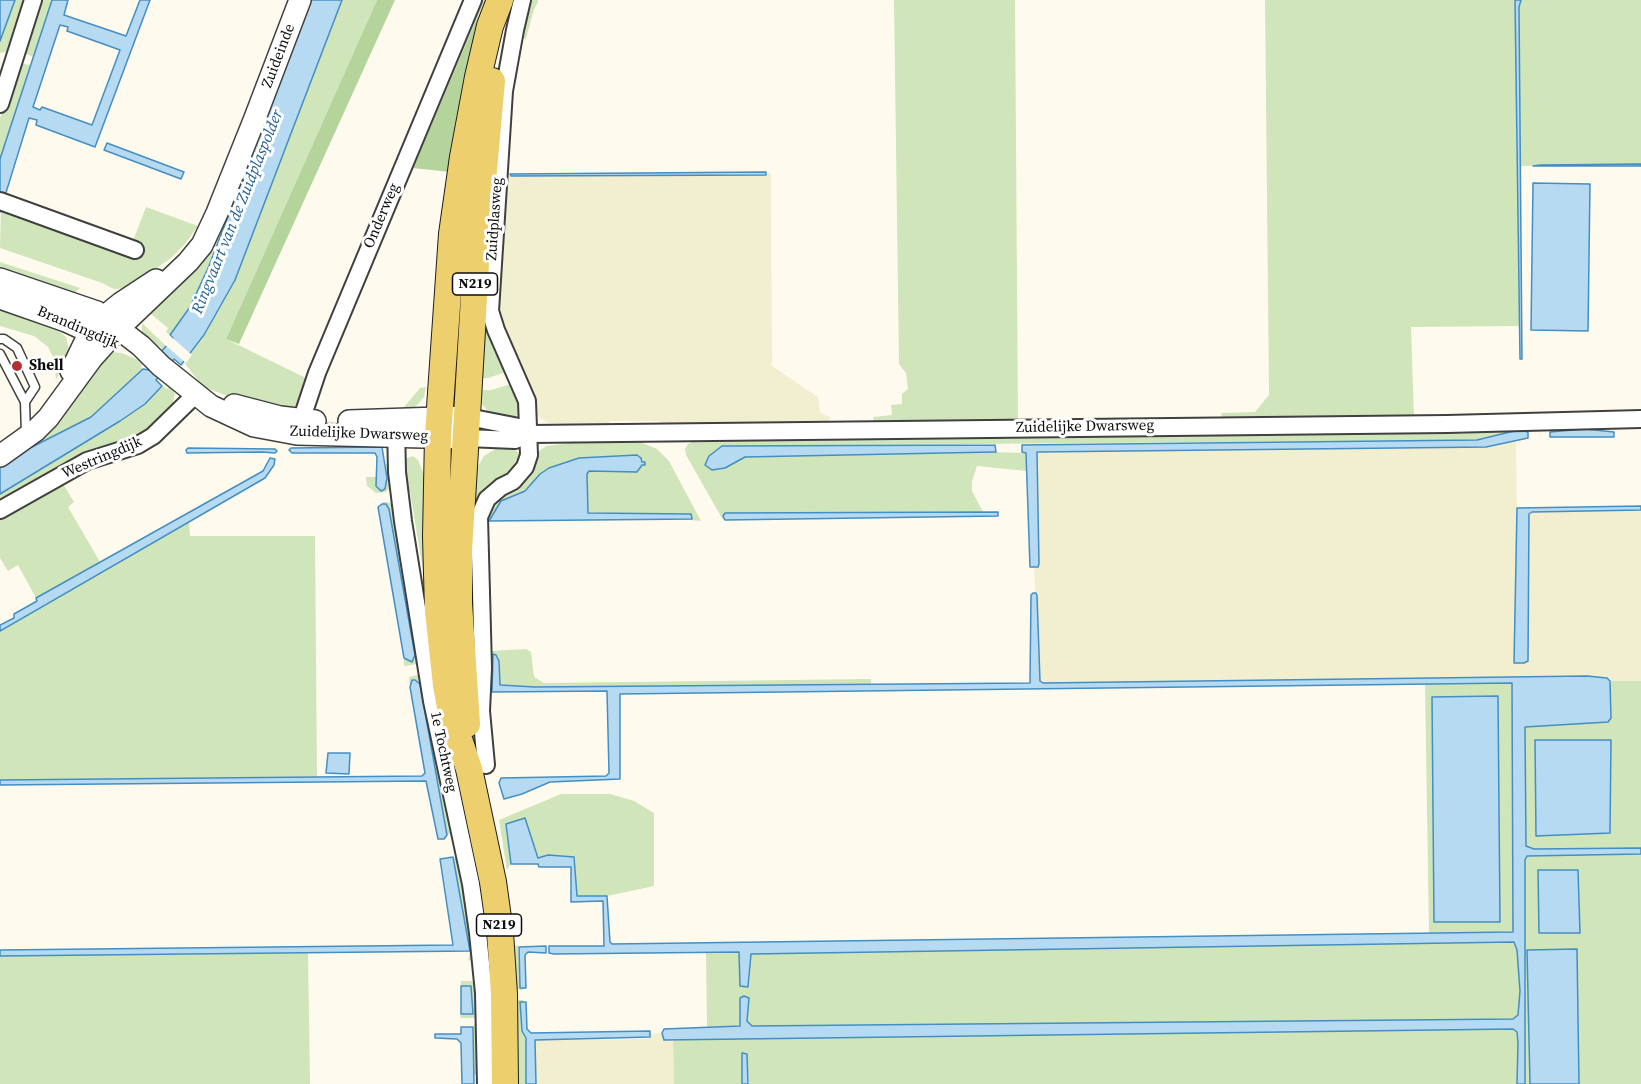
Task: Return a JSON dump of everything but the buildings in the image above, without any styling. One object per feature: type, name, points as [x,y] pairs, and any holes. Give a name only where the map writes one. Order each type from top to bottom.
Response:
[{"type":"main road","name":"Zuidplasweg","points":[[439,427],[452,234],[462,157],[490,26],[502,0]]},
{"type":"main road","name":"Zuidplasweg","points":[[467,428],[477,246],[502,0]]},
{"type":"main road","name":"1e Tochtweg","points":[[439,427],[436,536],[438,611],[446,685],[453,718],[477,767]]},
{"type":"main road","name":"1e Tochtweg","points":[[467,428],[459,552],[459,603],[477,767],[500,932],[504,994],[505,1084]]},
{"type":"street","points":[[0,104],[7,60],[33,0]]},
{"type":"street","name":"Zuideinde","points":[[0,456],[26,438],[48,418],[106,329],[154,280],[177,271],[194,255],[211,227],[300,0]]},
{"type":"street","name":"Onderweg","points":[[299,427],[317,373],[473,0]]},
{"type":"street","name":"Zuidplasweg","points":[[522,0],[504,91],[490,311],[527,401],[530,434]]},
{"type":"street","points":[[5,203],[135,250]]},
{"type":"street","name":"Brandingdijk","points":[[0,279],[82,305],[106,329],[161,366]]},
{"type":"street","name":"Brandingdijk","points":[[0,298],[48,314],[106,329]]},
{"type":"street","name":"Zuidelijke Dwarsweg","points":[[161,366],[218,410],[267,430],[299,427],[467,428],[515,440],[530,434],[1413,424],[1641,419]]},
{"type":"street","name":"Westringdijk","points":[[0,510],[87,461],[138,445],[153,436],[196,394]]},
{"type":"street","name":"1e Tochtweg","points":[[396,427],[397,472],[403,521],[432,701],[471,884],[478,933],[484,993],[486,1084]]},
{"type":"street","name":"1e Tochtweg","points":[[477,767],[483,668],[479,517],[483,505],[493,493],[513,481],[525,467],[529,455],[530,434]]},
{"type":"lane","points":[[0,339],[4,339],[17,348],[36,387],[25,402]]},
{"type":"lane","points":[[0,354],[25,402],[26,438]]},
{"type":"shaded area","points":[[771,173],[772,366],[818,397],[820,412],[830,417],[829,422],[666,425],[659,421],[611,421],[603,426],[548,423],[540,418],[497,317],[503,174],[511,176],[766,175]]},
{"type":"shaded area","points":[[1516,439],[1514,663],[1528,661],[1529,514],[1532,512],[1641,510],[1641,681],[1610,681],[1607,678],[1587,676],[1043,683],[1040,681],[1034,568],[1038,567],[1037,452],[1486,447]]},
{"type":"shaded area","points":[[662,1033],[664,1040],[673,1039],[674,1084],[536,1084],[535,1040],[647,1039],[650,1034]]},
{"type":"green space","points":[[15,0],[23,0],[6,52],[0,53],[0,41]]},
{"type":"green space","points":[[41,0],[52,0],[34,57],[23,50]]},
{"type":"green space","points":[[306,0],[311,0],[209,267],[187,311],[170,335],[166,332],[168,328],[151,314],[155,309],[151,305],[197,268],[204,259]]},
{"type":"green space","points":[[342,0],[377,0],[226,339],[308,379],[298,403],[289,411],[248,404],[207,388],[200,383],[184,362],[202,340],[235,280]]},
{"type":"green space","points":[[377,0],[395,0],[239,344],[226,339]]},
{"type":"green space","points":[[477,0],[493,0],[488,18],[478,16],[415,163],[411,165],[358,300],[353,297]]},
{"type":"green space","points":[[512,0],[516,0],[486,310],[506,372],[488,378],[479,378],[495,100]]},
{"type":"green space","points":[[527,0],[538,0],[538,2],[526,39],[520,38]]},
{"type":"green space","points":[[894,0],[1015,0],[1018,423],[875,424],[873,417],[892,415],[891,405],[902,404],[902,394],[908,389],[906,373],[899,364]]},
{"type":"green space","points":[[1265,0],[1515,0],[1520,326],[1411,327],[1414,419],[1223,419],[1221,413],[1255,412],[1269,395]]},
{"type":"green space","points":[[1521,0],[1641,0],[1641,164],[1520,166],[1519,7]]},
{"type":"green space","points":[[478,16],[488,18],[450,172],[413,168]]},
{"type":"green space","points":[[18,63],[31,65],[0,159],[0,118]]},
{"type":"green space","points":[[1,207],[8,209],[7,213],[117,254],[133,241],[146,207],[198,226],[171,258],[128,288],[114,289],[0,248]]},
{"type":"green space","points":[[0,262],[80,288],[71,296],[30,278],[0,269]]},
{"type":"green space","points":[[0,309],[55,327],[66,337],[69,350],[56,380],[54,359],[48,347],[34,336],[0,326]]},
{"type":"green space","points":[[142,323],[166,346],[163,350],[142,336]]},
{"type":"green space","points":[[112,352],[122,353],[143,362],[141,367],[143,369],[91,417],[0,462],[102,355]]},
{"type":"green space","points":[[169,382],[175,394],[171,411],[149,433],[64,466],[0,500],[0,494],[120,421],[145,404],[162,386],[167,389],[169,387],[166,385]]},
{"type":"green space","points":[[511,385],[521,408],[518,415],[512,419],[490,414],[482,404],[478,390],[491,390]]},
{"type":"green space","points":[[426,387],[424,397],[411,411],[399,413],[420,388]]},
{"type":"green space","points":[[1527,428],[1528,432],[1518,430],[1477,440],[722,446],[708,461],[708,465],[725,468],[745,457],[1026,453],[1026,471],[977,466],[972,481],[972,491],[983,512],[725,513],[723,514],[725,520],[686,455],[685,449],[688,444],[697,439],[1365,430],[1432,434],[1479,433]]},
{"type":"green space","points":[[635,440],[657,449],[669,461],[701,521],[630,514],[588,513],[587,473],[589,471],[638,472],[642,465],[645,465],[637,455],[579,458],[549,468],[540,474],[525,491],[497,507],[489,521],[485,521],[487,510],[538,452],[546,446],[588,441]]},
{"type":"green space","points":[[499,447],[513,448],[521,455],[520,466],[487,490],[478,738],[486,786],[475,738],[472,712],[475,674],[472,536],[476,469],[484,456]]},
{"type":"green space","points":[[413,456],[418,460],[426,480],[470,814],[463,815],[423,606],[428,600],[405,464],[405,459]]},
{"type":"green space","points":[[386,464],[390,464],[392,486],[386,492],[376,493],[367,486],[366,477],[376,477],[376,486]]},
{"type":"green space","points":[[62,482],[74,502],[68,507],[100,562],[36,598],[18,565],[8,571],[0,558],[0,517]]},
{"type":"green space","points":[[383,502],[394,505],[407,595],[405,596],[389,509],[386,504],[382,504]]},
{"type":"green space","points":[[189,522],[190,536],[315,536],[317,777],[0,780],[0,631]]},
{"type":"green space","points":[[406,603],[413,603],[418,664],[404,666],[404,658],[412,662],[415,655]]},
{"type":"green space","points":[[526,649],[531,652],[534,677],[544,683],[871,679],[871,685],[535,687],[499,685],[499,661],[493,655],[492,692],[488,693],[491,651]]},
{"type":"green space","points":[[417,675],[420,677],[453,832],[447,835],[435,773],[412,680],[410,687],[409,677]]},
{"type":"green space","points":[[1610,681],[1641,681],[1641,848],[1534,849],[1526,846],[1525,726],[1608,722],[1611,718]]},
{"type":"green space","points":[[1513,683],[1513,932],[1429,934],[1425,684]]},
{"type":"green space","points":[[561,794],[610,794],[634,801],[654,813],[654,886],[607,896],[577,896],[574,857],[548,855],[539,858],[524,818],[510,857],[511,864],[507,870],[499,820]]},
{"type":"green space","points":[[1641,854],[1641,1084],[1579,1084],[1576,949],[1527,950],[1530,1084],[1525,1084],[1525,860],[1527,856]]},
{"type":"green space","points":[[453,857],[458,859],[463,867],[474,953],[472,959],[468,961],[470,951]]},
{"type":"green space","points":[[1514,942],[1517,950],[1520,991],[1518,1015],[1513,1019],[752,1026],[747,1021],[748,999],[740,998],[740,1026],[707,1027],[706,952],[739,952],[740,985],[749,986],[751,954]]},
{"type":"green space","points":[[518,945],[520,987],[526,989],[520,990],[517,988],[515,946]]},
{"type":"green space","points":[[308,953],[310,1084],[0,1084],[0,956]]},
{"type":"green space","points":[[461,981],[471,981],[476,984],[478,1016],[474,1018],[461,1018],[460,1014],[473,1014],[471,986],[461,986]]},
{"type":"green space","points":[[517,1000],[524,1002],[520,1002],[522,1031],[526,1038],[526,1084],[513,1084]]},
{"type":"green space","points":[[474,1024],[479,1026],[479,1074],[474,1075]]},
{"type":"green space","points":[[1513,1029],[1517,1032],[1518,1043],[1517,1084],[749,1084],[747,1055],[742,1054],[742,1084],[674,1084],[673,1039]]},
{"type":"water","points":[[0,0],[15,0],[0,41]]},
{"type":"water","points":[[52,0],[68,0],[64,15],[126,36],[140,0],[150,0],[95,147],[36,125],[37,120],[29,118],[0,212],[0,159]],"holes":[[[60,25],[68,27],[67,31],[120,50],[92,125],[42,107],[40,110],[33,107]]]},
{"type":"water","name":"Ringvaart van de Zuidplaspolder","points":[[311,0],[342,0],[235,280],[204,335],[181,365],[174,359],[156,380],[162,386],[145,404],[0,494],[0,466],[29,445],[32,447],[91,417],[143,369],[149,370],[163,354],[161,352],[173,338],[170,335],[190,307],[209,266]]},
{"type":"water","points":[[1515,0],[1521,0],[1519,7],[1522,359],[1520,359]]},
{"type":"water","points":[[107,143],[184,172],[181,179],[104,150]]},
{"type":"water","points":[[1641,164],[1641,166],[1533,166],[1540,165]]},
{"type":"water","points":[[766,172],[766,175],[511,176],[510,174]]},
{"type":"water","points":[[1533,183],[1590,184],[1588,331],[1531,330]]},
{"type":"water","points":[[1585,429],[1614,432],[1614,437],[1550,437],[1550,432]]},
{"type":"water","points":[[1518,430],[1528,432],[1528,438],[1486,447],[1037,452],[1039,564],[1038,567],[1030,567],[1026,453],[1022,452],[1022,445],[1477,440]]},
{"type":"water","points":[[995,445],[996,452],[745,457],[725,468],[712,470],[705,465],[709,456],[722,446]]},
{"type":"water","points":[[382,447],[387,478],[385,489],[381,491],[376,486],[377,457],[375,453],[292,453],[289,450],[291,448]]},
{"type":"water","points":[[188,448],[275,449],[277,451],[275,453],[187,453]]},
{"type":"water","points":[[637,455],[642,462],[645,462],[645,465],[642,465],[637,472],[589,471],[587,474],[588,513],[691,514],[692,519],[489,521],[501,501],[525,491],[540,474],[549,468],[579,458]]},
{"type":"water","points":[[270,458],[275,459],[274,465],[265,478],[0,631],[0,625],[37,601],[36,598],[263,471]]},
{"type":"water","points":[[386,504],[389,509],[415,655],[412,662],[404,658],[378,507]]},
{"type":"water","points":[[1641,506],[1641,510],[1532,512],[1529,514],[1528,661],[1514,663],[1517,508]]},
{"type":"water","points":[[998,512],[998,516],[725,520],[723,516],[725,513]]},
{"type":"water","points":[[1033,593],[1037,596],[1040,681],[1043,683],[1587,676],[1607,678],[1610,681],[1611,718],[1608,722],[1525,727],[1526,846],[1534,849],[1641,848],[1641,854],[1527,856],[1525,860],[1525,1084],[1517,1084],[1518,1043],[1517,1032],[1513,1029],[664,1040],[662,1033],[664,1029],[740,1026],[740,998],[744,996],[749,998],[747,1021],[752,1026],[1513,1019],[1518,1015],[1520,991],[1517,950],[1514,942],[751,954],[748,987],[740,986],[739,952],[549,953],[549,946],[604,946],[603,901],[571,902],[571,867],[511,864],[506,824],[525,818],[538,858],[548,855],[574,857],[577,896],[607,896],[612,944],[1513,932],[1512,683],[620,694],[620,779],[550,782],[504,799],[499,783],[501,778],[606,776],[609,773],[607,691],[492,692],[493,654],[499,661],[500,685],[535,687],[1030,683],[1031,595]]},
{"type":"water","points":[[412,680],[420,684],[447,835],[444,839],[438,839],[426,781],[0,785],[0,780],[422,776],[425,773],[410,687]]},
{"type":"water","points":[[1498,696],[1500,922],[1434,922],[1432,697]]},
{"type":"water","points":[[1535,740],[1611,740],[1610,833],[1536,836]]},
{"type":"water","points":[[328,753],[350,753],[349,774],[326,773]]},
{"type":"water","points":[[453,857],[470,951],[0,956],[0,950],[453,945],[440,859]]},
{"type":"water","points":[[1538,870],[1578,870],[1580,933],[1539,933]]},
{"type":"water","points":[[546,946],[546,953],[528,952],[525,955],[526,988],[520,988],[519,947]]},
{"type":"water","points":[[1577,949],[1579,1084],[1530,1084],[1527,950]]},
{"type":"water","points":[[461,986],[471,986],[473,1014],[461,1014]]},
{"type":"water","points":[[520,1002],[526,1002],[527,1029],[531,1033],[650,1031],[650,1037],[535,1040],[536,1084],[526,1084],[526,1038],[522,1031]]},
{"type":"water","points":[[461,1027],[473,1027],[474,1084],[462,1084],[461,1043],[457,1039],[435,1038],[435,1034],[461,1034]]},
{"type":"water","points":[[742,1053],[747,1054],[748,1084],[742,1084]]},
{"type":"pier","points":[[168,334],[192,355],[186,363],[164,344],[169,338]]},
{"type":"place","name":"Shell","points":[[17,366]]}]
